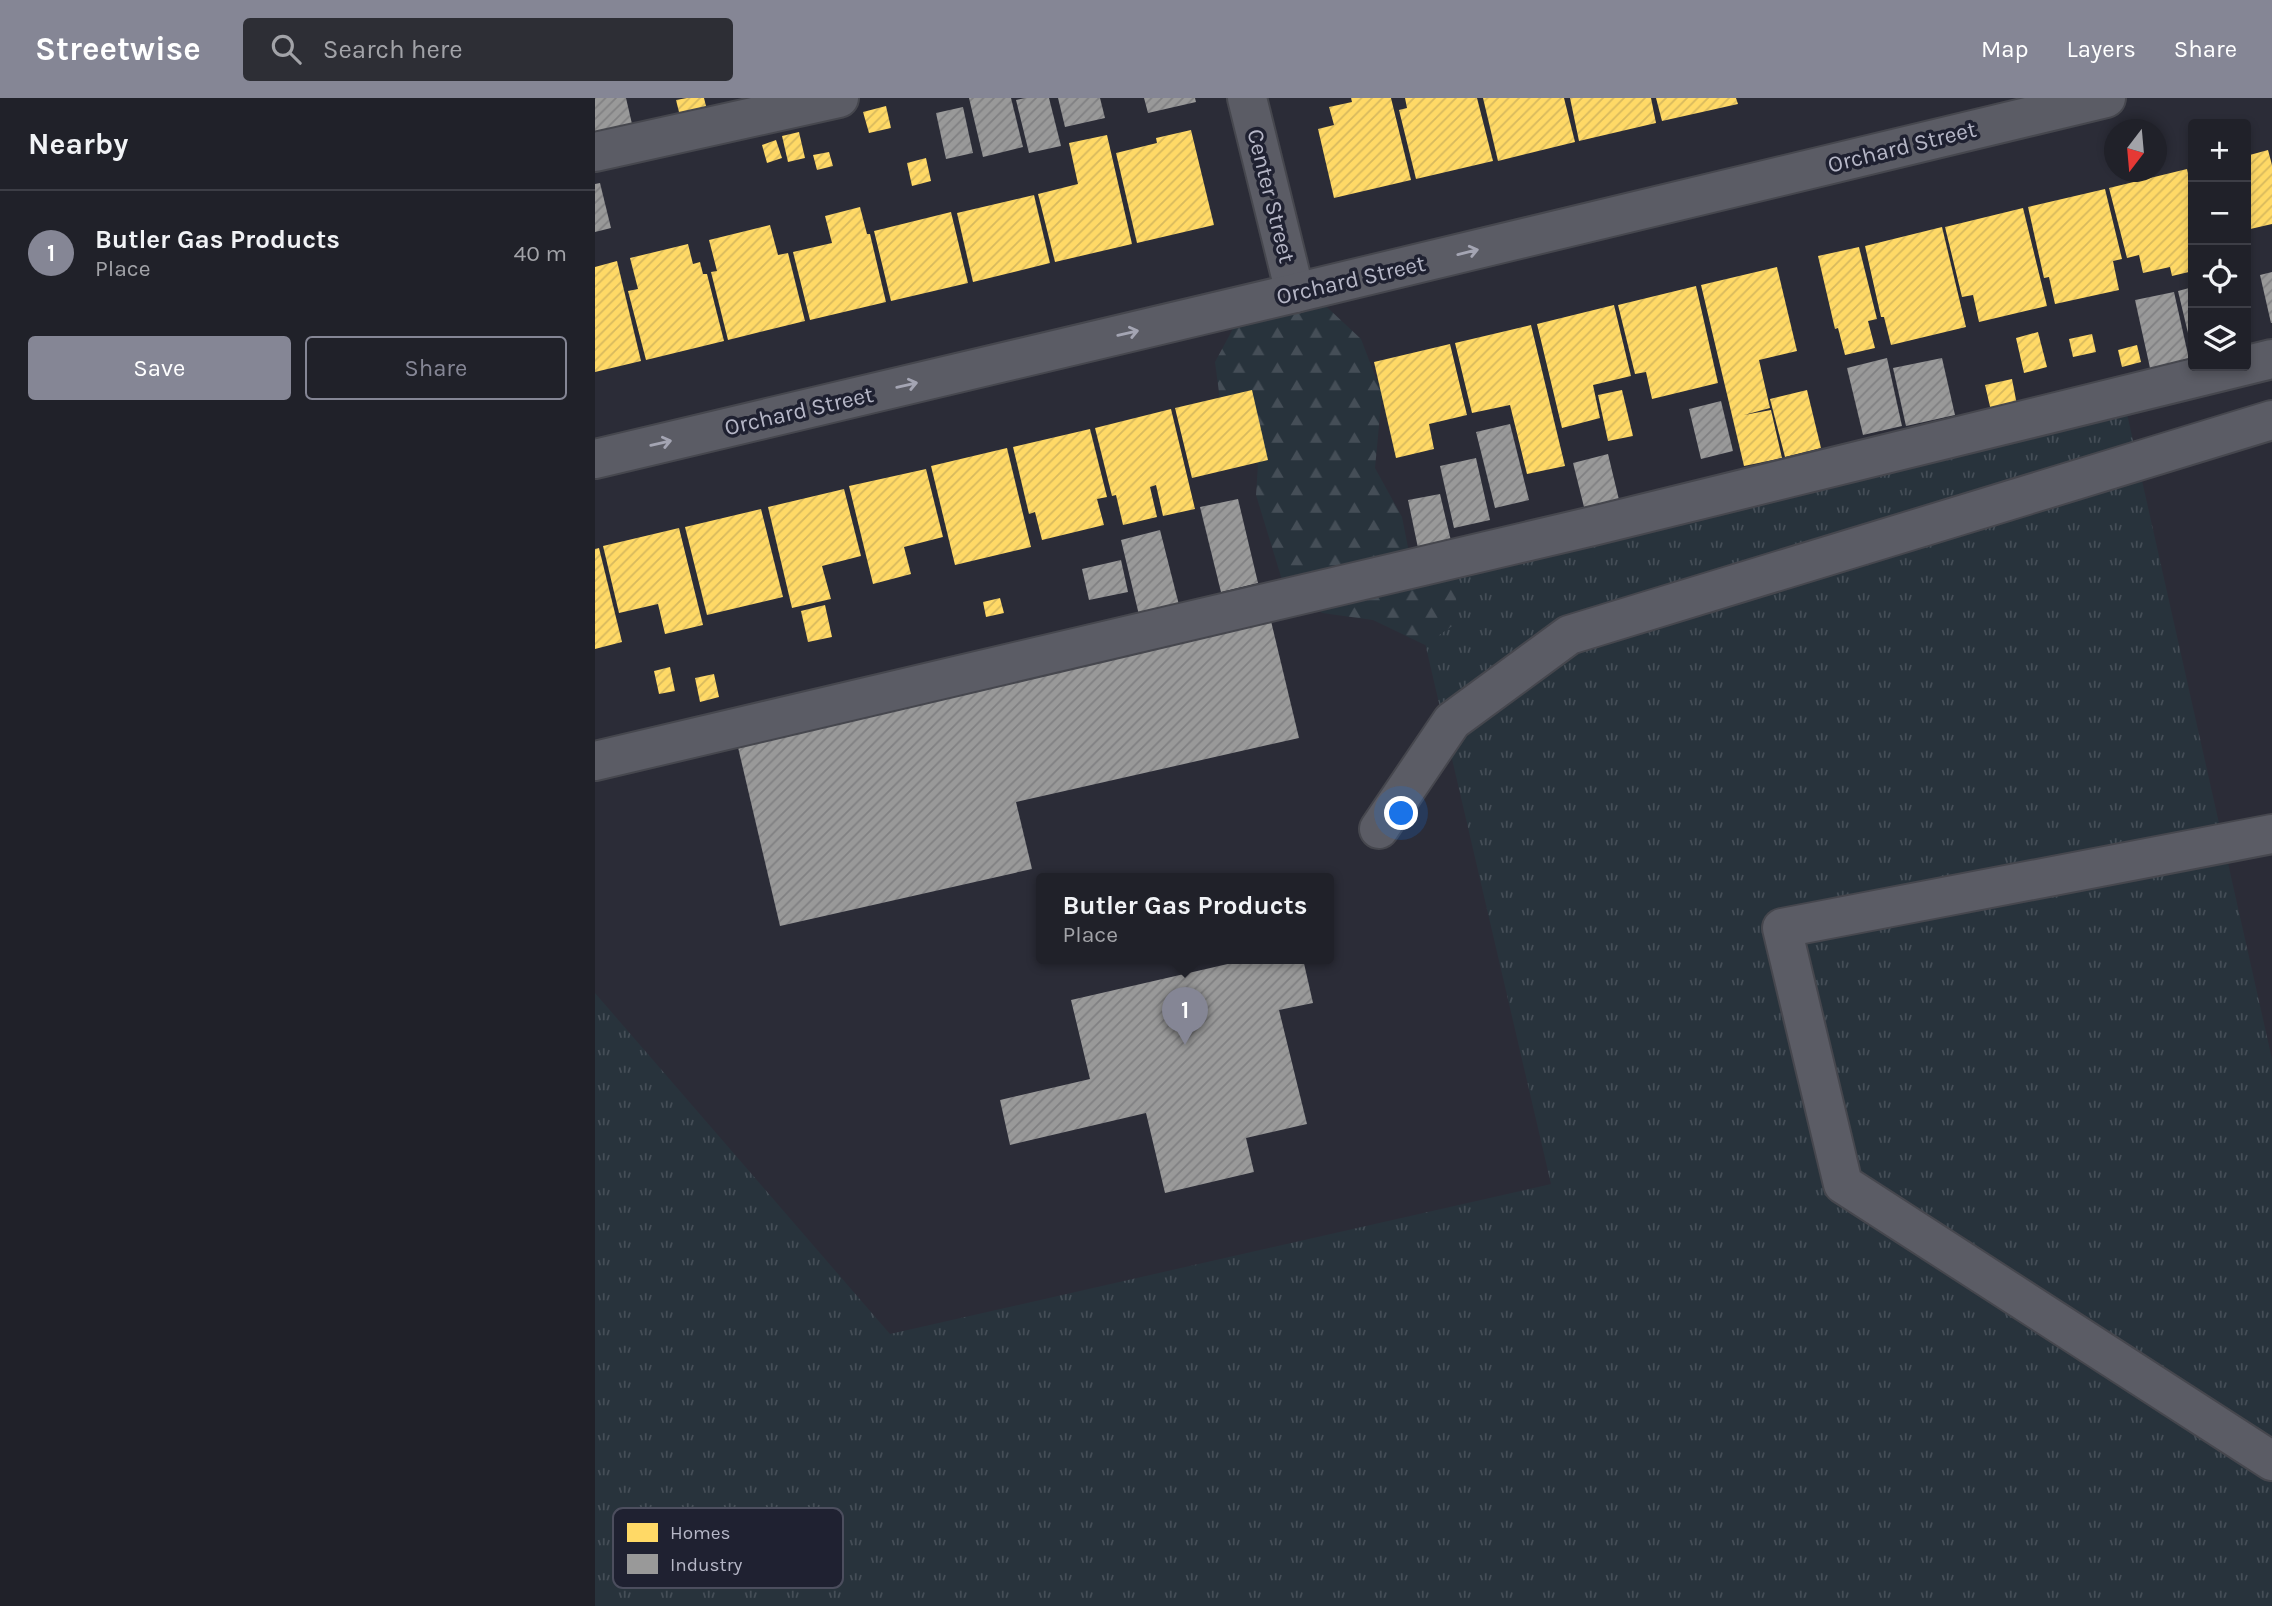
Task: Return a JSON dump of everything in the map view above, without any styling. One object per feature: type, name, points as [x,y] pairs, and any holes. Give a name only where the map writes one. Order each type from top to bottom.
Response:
[{"type":"street","points":[[595,152],[839,98]]},
{"type":"street","name":"Center Street","points":[[1247,98],[1295,293]]},
{"type":"street","name":"Orchard Street","points":[[595,459],[2106,98]]},
{"type":"street","points":[[595,761],[1597,526],[2272,359]]},
{"type":"street","points":[[1379,829],[1452,721],[1569,635],[2272,419]]},
{"type":"street","points":[[2272,834],[1782,928],[1843,1184],[2272,1461]]},
{"type":"green space","points":[[1314,295],[1361,339],[1382,394],[1375,468],[1402,517],[1409,552],[1457,581],[1455,624],[1425,645],[1373,620],[1322,613],[1282,580],[1256,495],[1258,464],[1223,423],[1215,362],[1242,312]]},
{"type":"green space","points":[[2123,396],[2272,1059],[2272,1606],[595,1606],[595,993],[890,1334],[1551,1184],[1408,570]]},
{"type":"building: Homes","points":[[704,98],[707,110],[680,116],[676,100]]},
{"type":"building: Homes","points":[[1351,98],[1391,98],[1411,180],[1334,198],[1318,129],[1334,125],[1329,107],[1352,102]]},
{"type":"building: Homes","points":[[1405,98],[1477,98],[1493,161],[1416,179],[1399,110],[1407,108]]},
{"type":"building: Homes","points":[[1483,98],[1564,98],[1575,142],[1498,161]]},
{"type":"building: Homes","points":[[1570,98],[1651,98],[1656,123],[1579,141]]},
{"type":"building: Homes","points":[[1656,98],[1736,98],[1738,104],[1662,121]]},
{"type":"building: Homes","points":[[886,106],[891,128],[869,133],[863,112]]},
{"type":"building: Homes","points":[[1191,130],[1214,225],[1137,243],[1116,153],[1157,143],[1156,138]]},
{"type":"building: Homes","points":[[799,132],[805,158],[788,162],[782,136]]},
{"type":"building: Homes","points":[[1107,135],[1132,244],[1055,262],[1038,194],[1078,184],[1069,143]]},
{"type":"building: Homes","points":[[776,140],[782,158],[767,163],[762,145]]},
{"type":"building: Homes","points":[[2268,150],[2272,165],[2272,224],[2251,229],[2251,182],[2251,155]]},
{"type":"building: Homes","points":[[829,152],[833,166],[817,170],[813,155]]},
{"type":"building: Homes","points":[[926,158],[931,181],[912,186],[907,163]]},
{"type":"building: Homes","points":[[2187,169],[2188,174],[2188,272],[2172,276],[2170,267],[2143,273],[2139,255],[2127,258],[2109,188],[2134,182],[2167,182],[2167,174]]},
{"type":"building: Homes","points":[[2105,189],[2122,259],[2113,261],[2119,290],[2055,304],[2049,277],[2044,278],[2028,207]]},
{"type":"building: Homes","points":[[1034,195],[1050,263],[973,282],[957,213]]},
{"type":"building: Homes","points":[[860,207],[867,234],[870,234],[886,302],[810,320],[793,252],[832,243],[825,216]]},
{"type":"building: Homes","points":[[2023,208],[2047,306],[1979,322],[1973,295],[1962,297],[1945,227]]},
{"type":"building: Homes","points":[[951,212],[968,283],[891,301],[874,231]]},
{"type":"building: Homes","points":[[770,225],[778,255],[788,253],[805,321],[728,340],[711,272],[717,271],[709,240]]},
{"type":"building: Homes","points":[[1942,227],[1966,327],[1891,345],[1884,317],[1881,317],[1865,246]]},
{"type":"building: Homes","points":[[688,244],[693,264],[700,262],[703,274],[707,274],[724,341],[646,360],[628,291],[638,289],[630,258]]},
{"type":"building: Homes","points":[[1859,247],[1877,319],[1868,321],[1875,348],[1845,355],[1838,328],[1835,329],[1818,256]]},
{"type":"building: Homes","points":[[617,261],[641,361],[595,372],[595,267]]},
{"type":"building: Homes","points":[[1777,267],[1797,351],[1759,360],[1770,408],[1744,415],[1771,410],[1782,458],[1744,466],[1701,285]]},
{"type":"building: Homes","points":[[1696,286],[1718,383],[1652,399],[1646,372],[1635,374],[1618,305]]},
{"type":"building: Homes","points":[[1614,305],[1631,376],[1593,385],[1600,418],[1562,428],[1537,324]]},
{"type":"building: Homes","points":[[1531,325],[1565,466],[1527,474],[1510,405],[1472,413],[1455,343]]},
{"type":"building: Homes","points":[[2038,332],[2047,367],[2024,373],[2016,338]]},
{"type":"building: Homes","points":[[2092,334],[2096,352],[2073,357],[2069,339]]},
{"type":"building: Homes","points":[[1450,344],[1467,415],[1429,424],[1434,449],[1396,458],[1374,362]]},
{"type":"building: Homes","points":[[2137,345],[2141,362],[2122,367],[2118,350]]},
{"type":"building: Homes","points":[[2012,379],[2017,405],[1991,411],[1985,385]]},
{"type":"building: Homes","points":[[1252,390],[1268,460],[1192,478],[1175,408]]},
{"type":"building: Homes","points":[[1622,390],[1633,436],[1608,441],[1598,395]]},
{"type":"building: Homes","points":[[1807,390],[1821,448],[1785,457],[1770,399]]},
{"type":"building: Homes","points":[[1171,409],[1195,509],[1163,516],[1156,485],[1150,487],[1157,517],[1123,525],[1116,495],[1112,496],[1095,428]]},
{"type":"building: Homes","points":[[1090,429],[1107,497],[1097,499],[1104,525],[1042,540],[1035,512],[1029,514],[1013,447]]},
{"type":"building: Homes","points":[[1007,448],[1031,547],[955,565],[931,466]]},
{"type":"building: Homes","points":[[926,469],[943,537],[904,547],[911,574],[873,584],[849,486]]},
{"type":"building: Homes","points":[[844,489],[861,556],[822,566],[831,599],[792,608],[768,507]]},
{"type":"building: Homes","points":[[761,509],[783,597],[707,615],[685,527]]},
{"type":"building: Homes","points":[[679,528],[703,625],[665,634],[658,604],[619,613],[603,546]]},
{"type":"building: Homes","points":[[599,548],[622,642],[595,649],[595,549]]},
{"type":"building: Homes","points":[[1000,598],[1004,613],[986,617],[983,602]]},
{"type":"building: Homes","points":[[825,605],[832,637],[808,642],[801,611]]},
{"type":"building: Homes","points":[[670,667],[675,691],[659,694],[654,671]]},
{"type":"building: Homes","points":[[714,674],[719,697],[700,702],[695,678]]},
{"type":"building: Industry","points":[[595,98],[626,98],[632,124],[595,132]]},
{"type":"building: Industry","points":[[969,98],[1011,98],[1023,147],[983,157]]},
{"type":"building: Industry","points":[[1049,98],[1061,146],[1029,153],[1016,100]]},
{"type":"building: Industry","points":[[1058,98],[1100,98],[1105,118],[1065,127]]},
{"type":"building: Industry","points":[[1144,98],[1195,98],[1196,102],[1148,113]]},
{"type":"building: Industry","points":[[963,107],[973,153],[946,159],[936,113]]},
{"type":"building: Industry","points":[[600,183],[611,228],[595,232],[595,184]]},
{"type":"building: Industry","points":[[2272,272],[2272,323],[2271,323],[2260,275]]},
{"type":"building: Industry","points":[[2188,288],[2188,333],[2178,291]]},
{"type":"building: Industry","points":[[2174,292],[2188,359],[2150,368],[2135,300]]},
{"type":"building: Industry","points":[[1887,358],[1902,426],[1863,435],[1847,368]]},
{"type":"building: Industry","points":[[1942,358],[1955,415],[1906,426],[1893,368]]},
{"type":"building: Industry","points":[[1721,401],[1733,451],[1701,459],[1689,409]]},
{"type":"building: Industry","points":[[1510,424],[1529,500],[1495,508],[1476,432]]},
{"type":"building: Industry","points":[[1608,454],[1620,504],[1585,511],[1573,463]]},
{"type":"building: Industry","points":[[1476,458],[1490,520],[1454,528],[1440,466]]},
{"type":"building: Industry","points":[[1440,494],[1451,541],[1418,548],[1408,500]]},
{"type":"building: Industry","points":[[1238,499],[1258,583],[1221,592],[1200,507]]},
{"type":"building: Industry","points":[[1160,530],[1179,605],[1139,615],[1121,540]]},
{"type":"building: Industry","points":[[1121,560],[1128,592],[1089,600],[1082,569]]},
{"type":"building: Industry","points":[[1271,621],[1299,738],[1016,802],[1032,869],[780,926],[737,743]]},
{"type":"building: Industry","points":[[1228,964],[1304,964],[1313,1003],[1279,1010],[1307,1124],[1246,1138],[1254,1172],[1165,1193],[1146,1113],[1010,1145],[1000,1100],[1090,1079],[1071,1000]]},
{"type":"place","name":"Butler Gas Products","points":[[1185,1045]]}]
